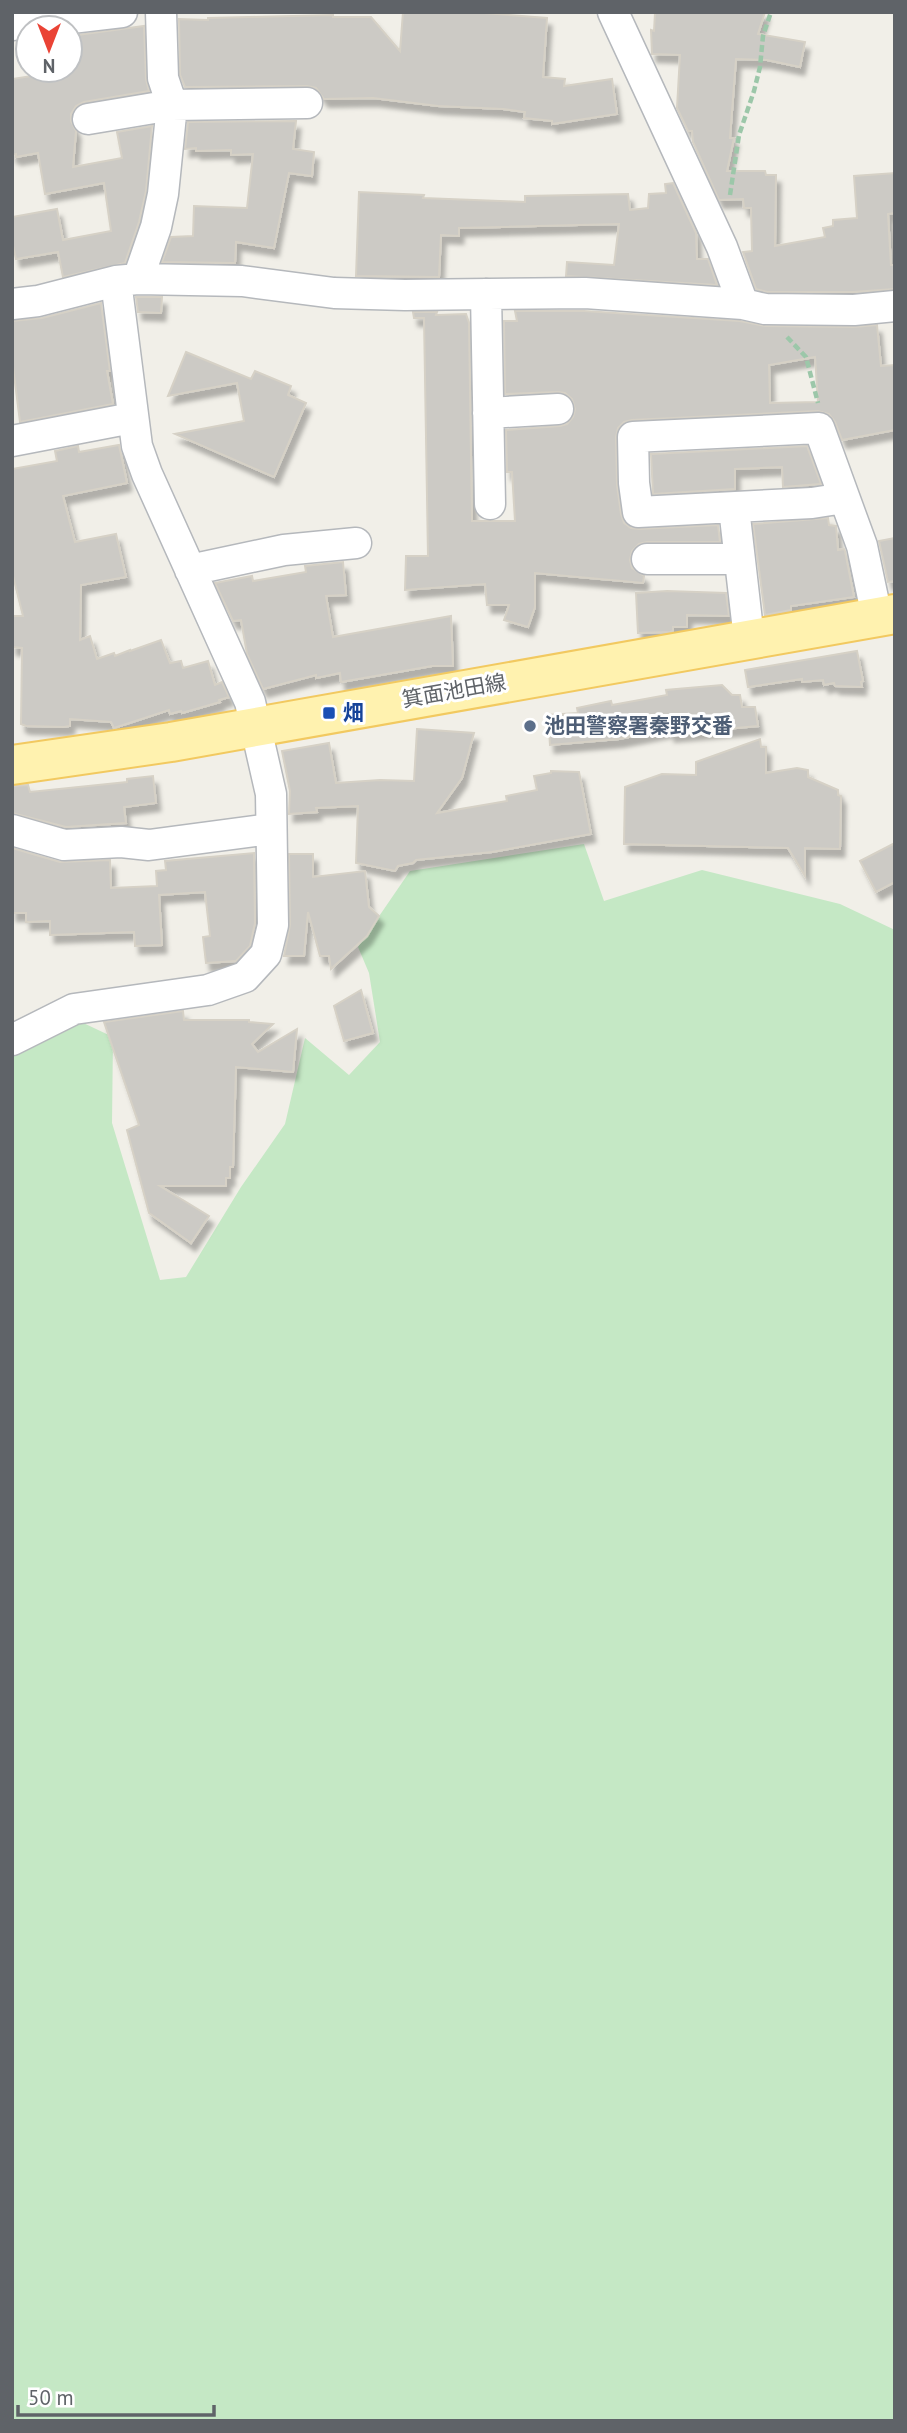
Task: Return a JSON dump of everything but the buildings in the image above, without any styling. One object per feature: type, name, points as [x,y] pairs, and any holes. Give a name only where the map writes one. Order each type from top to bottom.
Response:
[{"type":"main road","name":"箕面池田線","points":[[12,765],[171,742],[886,615]]},
{"type":"street","points":[[12,25],[122,12]]},
{"type":"street","points":[[12,1040],[74,1009],[208,990],[245,977],[266,954],[272,925],[271,794],[257,725],[250,702],[147,474],[136,446],[132,418],[127,280],[156,227],[163,194],[172,105],[163,78],[161,12]]},
{"type":"street","points":[[613,12],[722,247],[754,306]]},
{"type":"street","points":[[88,119],[172,105],[307,103]]},
{"type":"street","points":[[12,304],[38,301],[127,280],[242,281],[334,293],[405,296],[585,293],[754,306],[855,310],[895,306]]},
{"type":"street","points":[[486,294],[490,504]]},
{"type":"street","points":[[488,412],[558,410]]},
{"type":"street","points":[[12,442],[132,418]]},
{"type":"street","points":[[844,498],[812,503],[638,512],[633,437],[819,428],[886,615]]},
{"type":"street","points":[[734,508],[749,639]]},
{"type":"street","points":[[190,570],[284,550],[356,543]]},
{"type":"street","points":[[647,559],[738,559]]},
{"type":"street","points":[[12,830],[64,845],[121,842],[149,845],[271,829]]},
{"type":"path","points":[[722,247],[739,135],[760,67],[763,36],[771,12]]},
{"type":"path","points":[[754,306],[806,357],[821,415],[819,428]]},
{"type":"green space","points":[[584,844],[604,901],[702,870],[840,904],[895,930],[895,2421],[12,2421],[12,1051],[77,1020],[113,1037],[112,1123],[160,1280],[186,1277],[241,1187],[285,1124],[305,1038],[349,1075],[380,1042],[369,973],[358,947],[410,871]]},
{"type":"place","name":"畑","points":[[329,713]]},
{"type":"place","name":"池田警察署秦野交番","points":[[530,726]]}]
